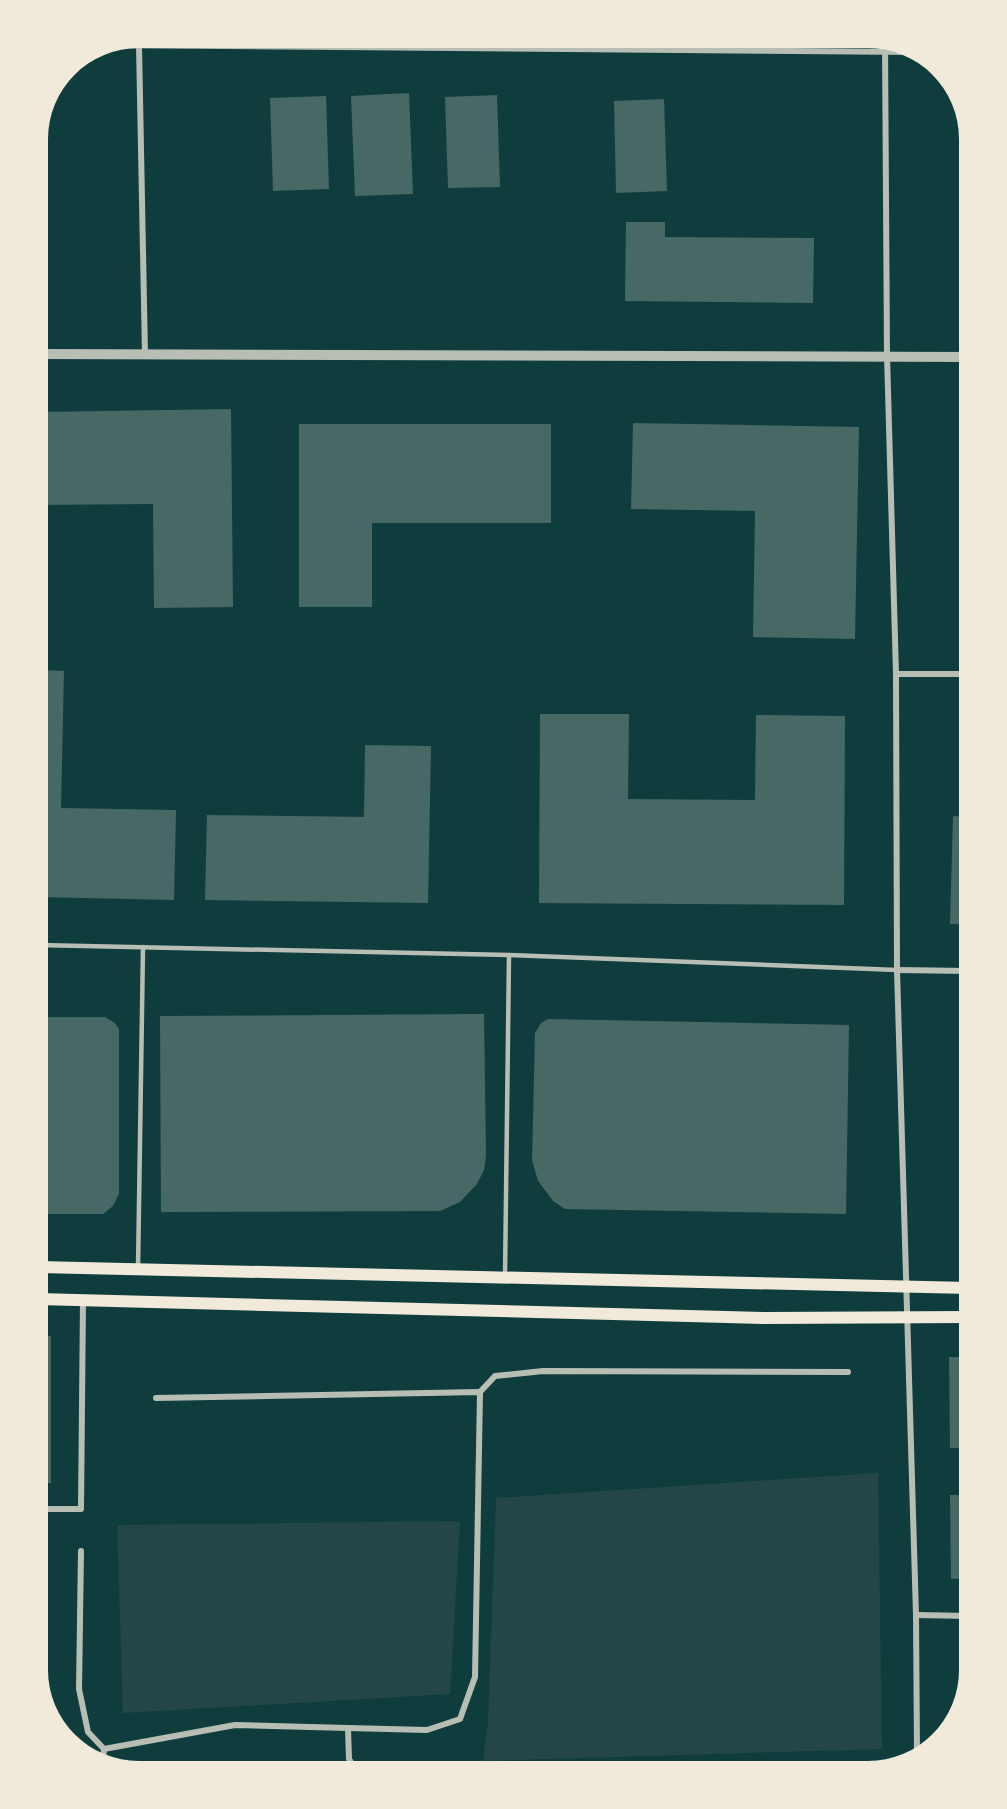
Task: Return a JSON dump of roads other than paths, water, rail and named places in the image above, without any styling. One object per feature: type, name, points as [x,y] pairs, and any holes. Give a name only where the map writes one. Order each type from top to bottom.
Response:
[{"type":"main road","points":[[48,1267],[959,1288]]},
{"type":"main road","points":[[48,1299],[765,1318],[959,1317]]},
{"type":"street","points":[[139,48],[145,355]]},
{"type":"street","points":[[459,48],[894,52]]},
{"type":"street","points":[[885,52],[887,355],[896,674],[897,970],[916,1615],[917,1746]]},
{"type":"street","points":[[48,354],[959,357]]},
{"type":"street","points":[[896,674],[959,674]]},
{"type":"street","points":[[897,970],[959,971]]},
{"type":"street","points":[[48,1509],[81,1509],[84,1300]]},
{"type":"street","points":[[104,1749],[235,1725],[427,1730],[460,1719],[475,1677],[480,1392],[495,1376],[543,1371],[848,1372]]},
{"type":"street","points":[[156,1398],[480,1392]]},
{"type":"street","points":[[81,1551],[79,1689],[88,1732],[104,1749],[104,1754]]},
{"type":"street","points":[[916,1615],[959,1616]]},
{"type":"street","points":[[348,1728],[350,1761]]},
{"type":"lane","points":[[48,945],[509,955],[897,970]]},
{"type":"lane","points":[[138,1269],[143,947]]},
{"type":"lane","points":[[505,1277],[509,955]]}]
